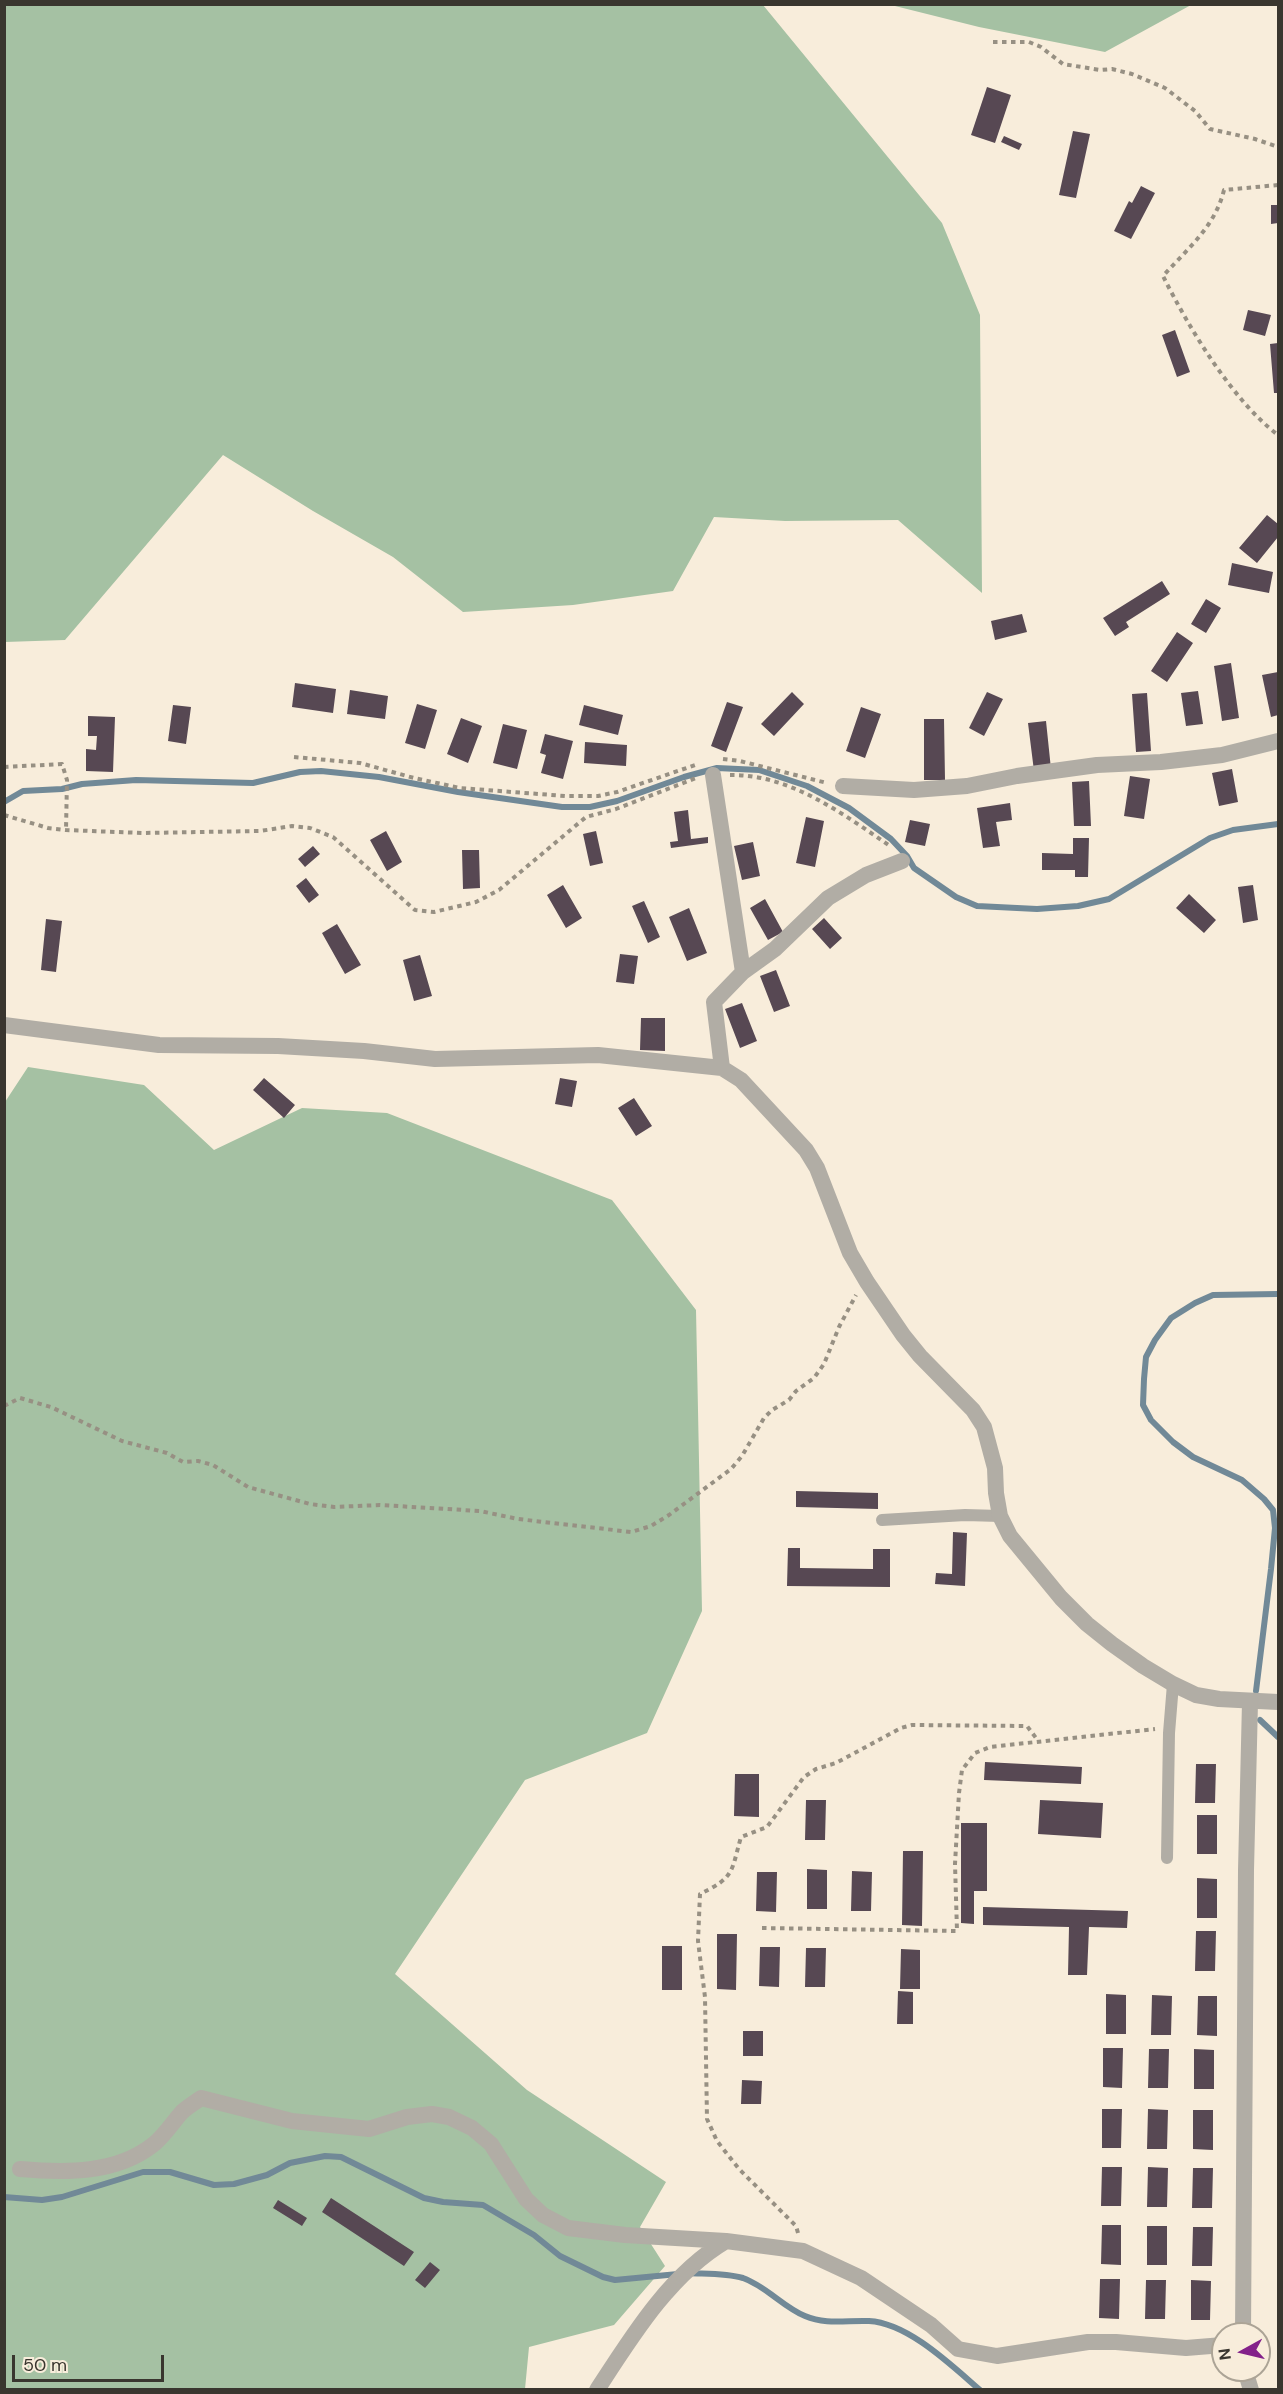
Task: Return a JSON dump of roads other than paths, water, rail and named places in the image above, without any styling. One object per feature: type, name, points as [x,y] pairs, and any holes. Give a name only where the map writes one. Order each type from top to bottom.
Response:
[{"type":"street","points":[[843,786],[914,790],[967,786],[1017,776],[1097,765],[1161,762],[1222,754],[1278,741]]},
{"type":"street","points":[[711,766],[743,972]]},
{"type":"street","points":[[722,1068],[714,1002],[743,972],[775,949],[828,898],[866,875],[902,861]]},
{"type":"street","points":[[4,1025],[159,1045],[278,1046],[435,1059],[598,1055],[722,1068],[741,1080],[806,1150],[817,1168],[850,1253],[867,1282],[903,1335],[920,1356],[966,1402],[984,1427],[995,1467],[1000,1516],[1010,1536],[1061,1598],[1087,1624],[1143,1666],[1173,1684],[1196,1695],[1250,1702],[1278,1702]]},
{"type":"street","points":[[1243,2322],[1246,1870],[1250,1702]]},
{"type":"street","points":[[20,2169],[72,2172],[118,2163],[140,2155],[157,2142],[184,2110],[201,2098],[292,2121],[369,2129],[407,2117],[432,2114],[449,2117],[472,2128],[491,2144],[526,2199],[543,2215],[568,2228],[637,2236],[726,2241],[803,2251],[861,2278],[931,2325],[958,2349],[997,2356],[1088,2342],[1186,2348],[1211,2346]]},
{"type":"street","points":[[597,2390],[622,2351],[684,2273],[705,2253],[726,2241]]},
{"type":"lane","points":[[882,1520],[965,1515],[1000,1516]]},
{"type":"lane","points":[[1167,1858],[1169,1728],[1173,1684]]},
{"type":"waterway","points":[[4,802],[23,791],[62,789],[82,784],[136,780],[253,783],[300,772],[321,771],[379,777],[458,792],[562,807],[590,807],[617,801],[717,768],[759,770],[807,786],[849,808],[891,839],[907,856],[914,868],[956,897],[977,906],[1037,909],[1078,906],[1109,899],[1210,838],[1233,830],[1278,824]]},
{"type":"waterway","points":[[1256,1691],[1275,1528],[1273,1510],[1242,1480],[1193,1457],[1173,1442],[1151,1420],[1143,1405],[1144,1379],[1146,1357],[1171,1318],[1213,1295],[1278,1294]]},
{"type":"waterway","points":[[1260,1720],[1278,1737]]},
{"type":"waterway","points":[[4,2197],[42,2200],[62,2197],[143,2172],[170,2172],[214,2185],[234,2184],[267,2175],[290,2163],[325,2156],[341,2157],[424,2198],[483,2205],[534,2235],[560,2256],[603,2277],[615,2280],[678,2274]]},
{"type":"waterway","points":[[688,2273],[723,2274],[743,2278],[797,2312],[813,2319],[869,2321],[899,2329],[928,2347],[980,2390]]}]
